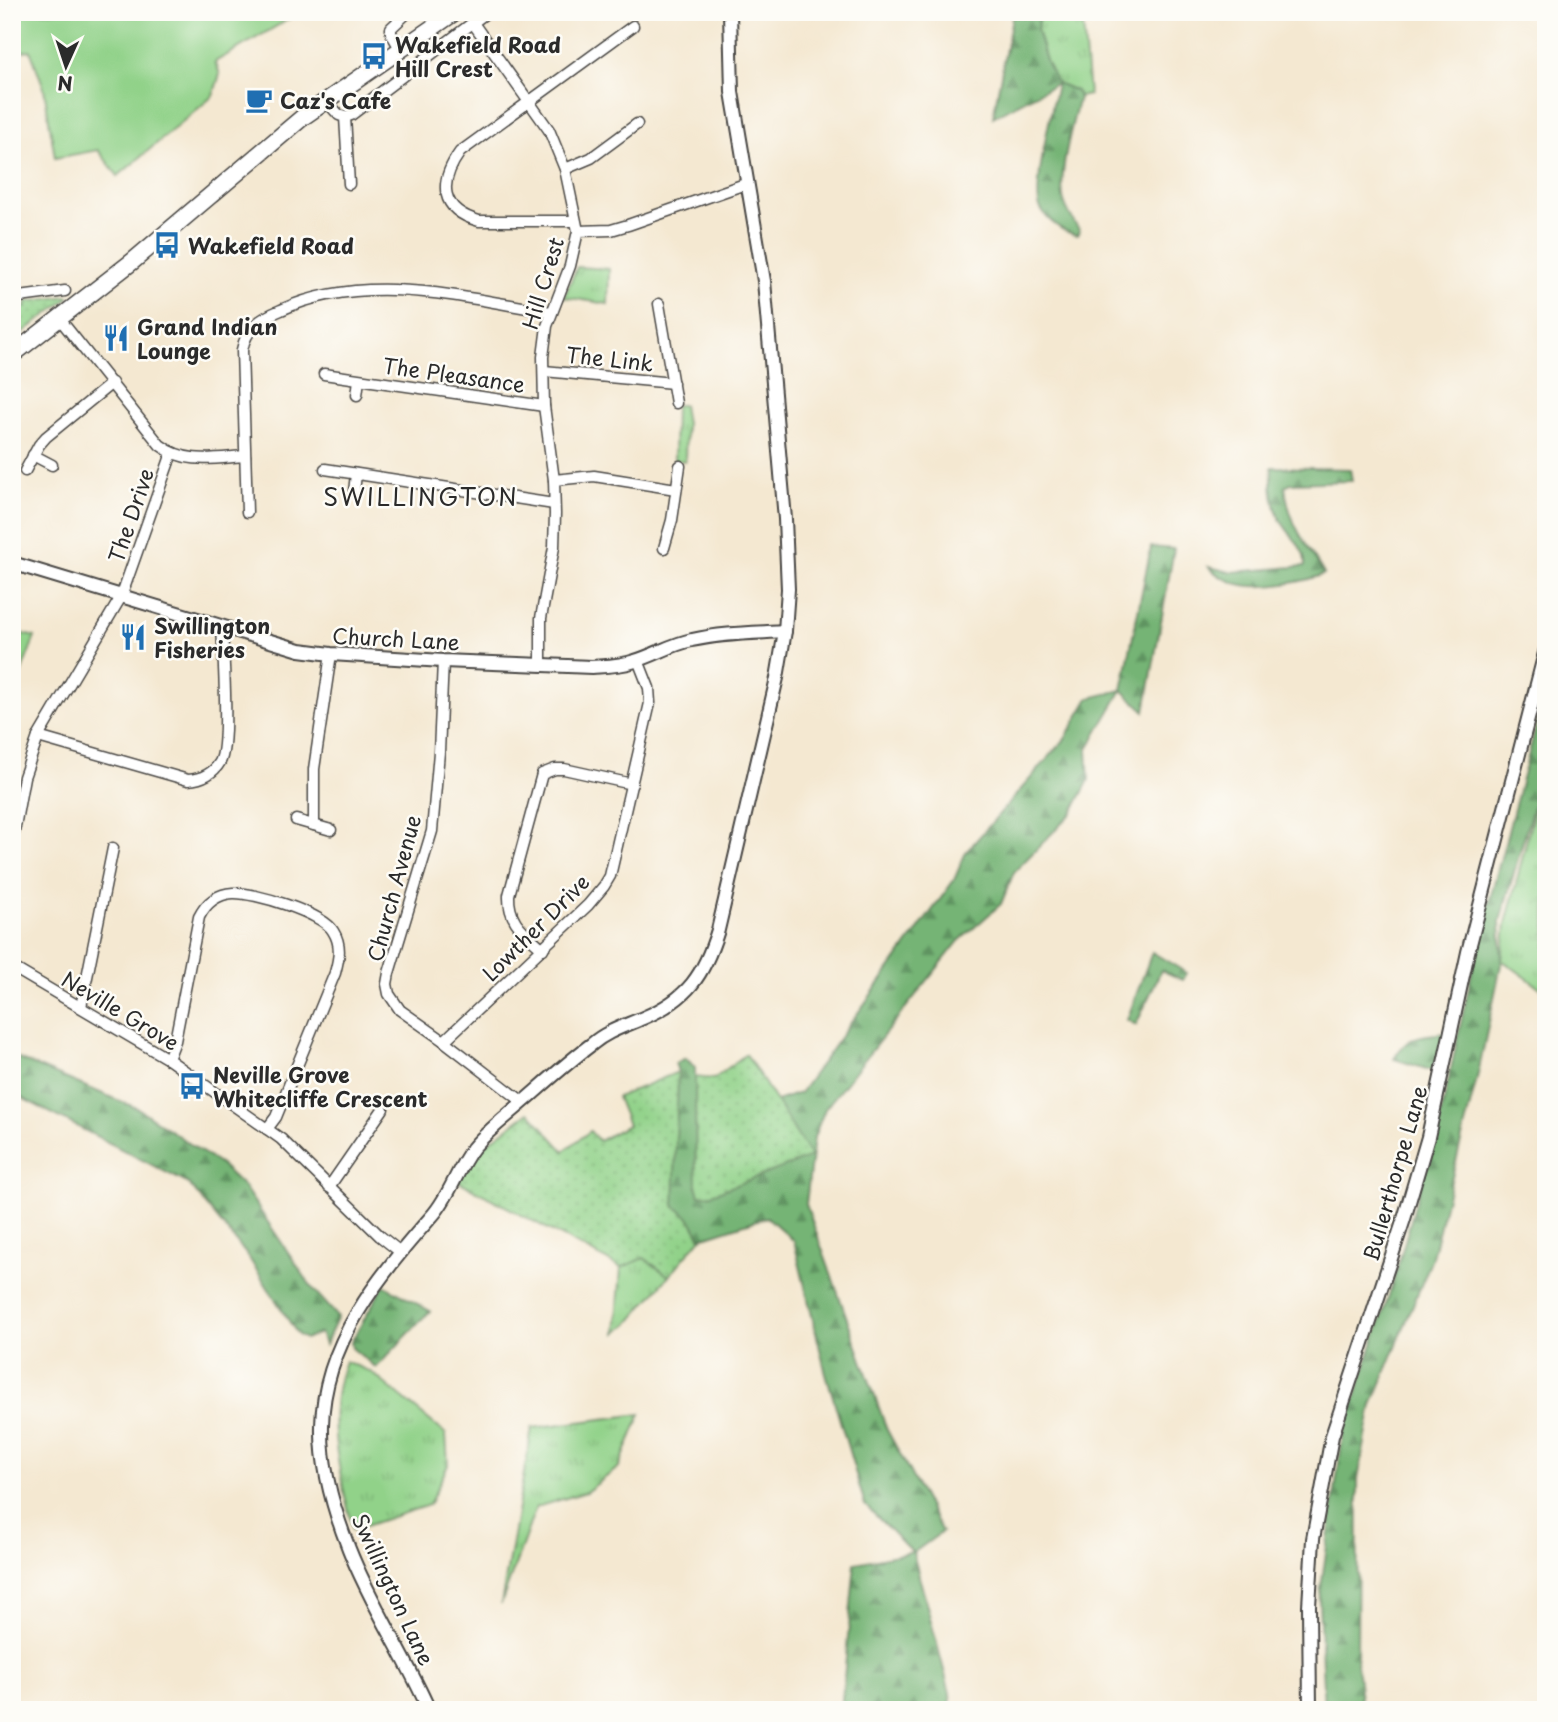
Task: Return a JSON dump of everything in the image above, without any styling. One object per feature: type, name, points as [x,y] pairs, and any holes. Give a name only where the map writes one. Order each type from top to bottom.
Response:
[{"type":"main road","points":[[12,355],[60,318],[84,293],[271,142],[455,12]]},
{"type":"street","points":[[401,50],[391,28],[408,12]]},
{"type":"street","points":[[327,102],[339,115],[351,116],[487,12]]},
{"type":"street","name":"Swillington Lane","points":[[429,1710],[350,1550],[331,1497],[321,1427],[326,1389],[336,1353],[350,1326],[399,1251],[444,1199],[463,1162],[474,1148],[593,1042],[669,1005],[689,990],[701,973],[711,953],[722,917],[755,778],[785,631],[788,589],[785,511],[765,281],[732,92],[730,12]]},
{"type":"street","name":"Hill Crest","points":[[473,23],[549,130],[565,169],[576,226],[570,266],[551,312],[545,341],[544,406],[554,480],[555,530],[541,618],[541,665]]},
{"type":"street","points":[[633,26],[460,152],[447,175],[448,201],[455,211],[466,218],[479,221],[611,230],[748,183]]},
{"type":"street","points":[[345,117],[349,184]]},
{"type":"street","points":[[565,169],[591,158],[637,124]]},
{"type":"street","points":[[247,512],[242,350],[250,329],[270,314],[320,296],[388,289],[551,312]]},
{"type":"street","points":[[12,298],[65,291]]},
{"type":"street","name":"The Link","points":[[659,304],[676,403]]},
{"type":"street","name":"The Drive","points":[[60,318],[160,445],[172,453],[121,597]]},
{"type":"street","name":"The Link","points":[[544,371],[673,383]]},
{"type":"street","name":"The Pleasance","points":[[324,374],[544,406]]},
{"type":"street","name":"The Pleasance","points":[[357,395],[359,380]]},
{"type":"street","points":[[25,471],[46,437],[112,383]]},
{"type":"street","points":[[172,453],[192,460],[245,456]]},
{"type":"street","points":[[33,455],[52,465]]},
{"type":"street","points":[[664,548],[680,466]]},
{"type":"street","points":[[325,470],[554,504]]},
{"type":"street","points":[[354,492],[356,474]]},
{"type":"street","points":[[554,480],[594,476],[676,489]]},
{"type":"street","name":"Church Lane","points":[[12,563],[300,650],[331,654],[443,661],[617,666],[692,640],[724,634],[785,631]]},
{"type":"street","points":[[12,842],[24,777],[38,737],[121,597]]},
{"type":"street","points":[[38,737],[188,780],[207,775],[220,762],[225,743],[222,626]]},
{"type":"street","name":"Bullerthorpe Lane","points":[[1310,1710],[1309,1606],[1313,1539],[1332,1436],[1404,1219],[1428,1137],[1468,952],[1546,649]]},
{"type":"street","points":[[314,825],[314,769],[331,654]]},
{"type":"street","name":"Lowther Drive","points":[[444,1041],[543,949],[604,886],[613,865],[650,703],[649,688],[638,660]]},
{"type":"street","name":"Church Avenue","points":[[443,661],[432,831],[387,984],[389,994],[400,1010],[523,1102]]},
{"type":"street","points":[[543,949],[513,919],[509,905],[512,883],[541,774],[564,769],[632,784]]},
{"type":"street","points":[[296,820],[331,830]]},
{"type":"street","points":[[81,1007],[113,848]]},
{"type":"street","points":[[168,1059],[175,1041],[199,917],[211,901],[231,893],[249,894],[310,914],[328,924],[339,944],[340,954],[335,973],[276,1117],[267,1129]]},
{"type":"street","name":"Neville Grove","points":[[12,967],[168,1059],[281,1139],[380,1236],[399,1251]]},
{"type":"street","points":[[329,1187],[383,1109]]},
{"type":"green space","points":[[12,12],[301,12],[215,62],[220,74],[213,96],[118,176],[98,150],[55,158],[44,88],[30,50],[12,53]]},
{"type":"green space","points":[[1013,12],[1039,12],[1037,30],[1046,61],[1057,83],[993,117]]},
{"type":"green space","points":[[1039,12],[1082,12],[1089,95],[1079,97],[1076,91],[1057,83],[1046,61],[1037,30]]},
{"type":"green space","points":[[1057,83],[1076,91],[1079,97],[1067,149],[1062,191],[1067,209],[1080,231],[1078,235],[1061,229],[1051,221],[1040,207],[1038,197],[1041,166]]},
{"type":"green space","points":[[577,267],[609,269],[608,304],[564,297]]},
{"type":"green space","points":[[67,296],[69,298],[21,334],[16,308],[27,307],[26,302]]},
{"type":"green space","points":[[675,405],[683,405],[686,424],[685,461],[674,460]]},
{"type":"green space","points":[[1272,467],[1350,469],[1352,481],[1291,483],[1285,486],[1294,522],[1324,574],[1273,585],[1234,583],[1209,567],[1231,572],[1305,566],[1303,553],[1277,511]]},
{"type":"green space","points":[[1151,547],[1174,549],[1145,711],[1122,690]]},
{"type":"green space","points":[[12,631],[35,637],[12,696]]},
{"type":"green space","points":[[1546,689],[1546,762],[1500,921],[1502,960],[1478,1074],[1431,1261],[1372,1405],[1358,1479],[1357,1664],[1362,1710],[1324,1710],[1319,1601],[1343,1435],[1393,1283],[1442,1110],[1479,940]]},
{"type":"green space","points":[[1122,690],[1087,750],[1089,780],[1072,813],[1014,872],[1001,904],[959,941],[825,1109],[814,1137],[806,1204],[887,1430],[942,1532],[913,1553],[950,1693],[951,1710],[841,1710],[855,1563],[912,1552],[865,1505],[825,1370],[794,1241],[767,1217],[701,1238],[689,1217],[674,1206],[678,1072],[675,1063],[686,1058],[695,1068],[696,1185],[699,1195],[709,1195],[810,1157],[776,1101],[800,1093],[954,880],[966,852],[1065,739],[1089,698]]},
{"type":"green space","points":[[1546,762],[1546,992],[1502,960],[1506,924]]},
{"type":"green space","points":[[1152,952],[1187,973],[1183,980],[1161,970],[1136,1025],[1127,1020]]},
{"type":"green space","points":[[1447,1033],[1436,1072],[1394,1059],[1404,1045],[1416,1038]]},
{"type":"green space","points":[[746,1054],[811,1157],[709,1195],[699,1195],[696,1185],[695,1077],[714,1079]]},
{"type":"green space","points":[[12,1056],[139,1109],[222,1166],[244,1187],[313,1289],[338,1317],[325,1345],[320,1333],[305,1339],[298,1335],[247,1255],[189,1184],[12,1093]]},
{"type":"green space","points":[[678,1072],[674,1206],[689,1217],[701,1238],[669,1276],[644,1258],[621,1268],[458,1181],[482,1147],[529,1112],[564,1151],[590,1131],[599,1141],[628,1125],[617,1097]]},
{"type":"green space","points":[[644,1258],[669,1276],[630,1322],[616,1333],[621,1268]]},
{"type":"green space","points":[[384,1285],[430,1311],[376,1368],[352,1348],[351,1342]]},
{"type":"green space","points":[[345,1361],[371,1372],[446,1434],[448,1465],[429,1505],[353,1530],[339,1467],[334,1424],[338,1382]]},
{"type":"green space","points":[[641,1414],[619,1467],[586,1492],[536,1507],[501,1604],[532,1428]]},
{"type":"place","name":"Wakefield Road Hill Crest","points":[[374,56]]},
{"type":"place","name":"Caz's Cafe","points":[[259,100]]},
{"type":"place","name":"Wakefield Road","points":[[167,245]]},
{"type":"place","name":"Grand Indian Lounge","points":[[116,338]]},
{"type":"place","name":"Swillington Fisheries","points":[[133,637]]},
{"type":"place","name":"Neville Grove Whitecliffe Crescent","points":[[192,1086]]},
{"type":"district","name":"SWILLINGTON","points":[[421,496]]}]
